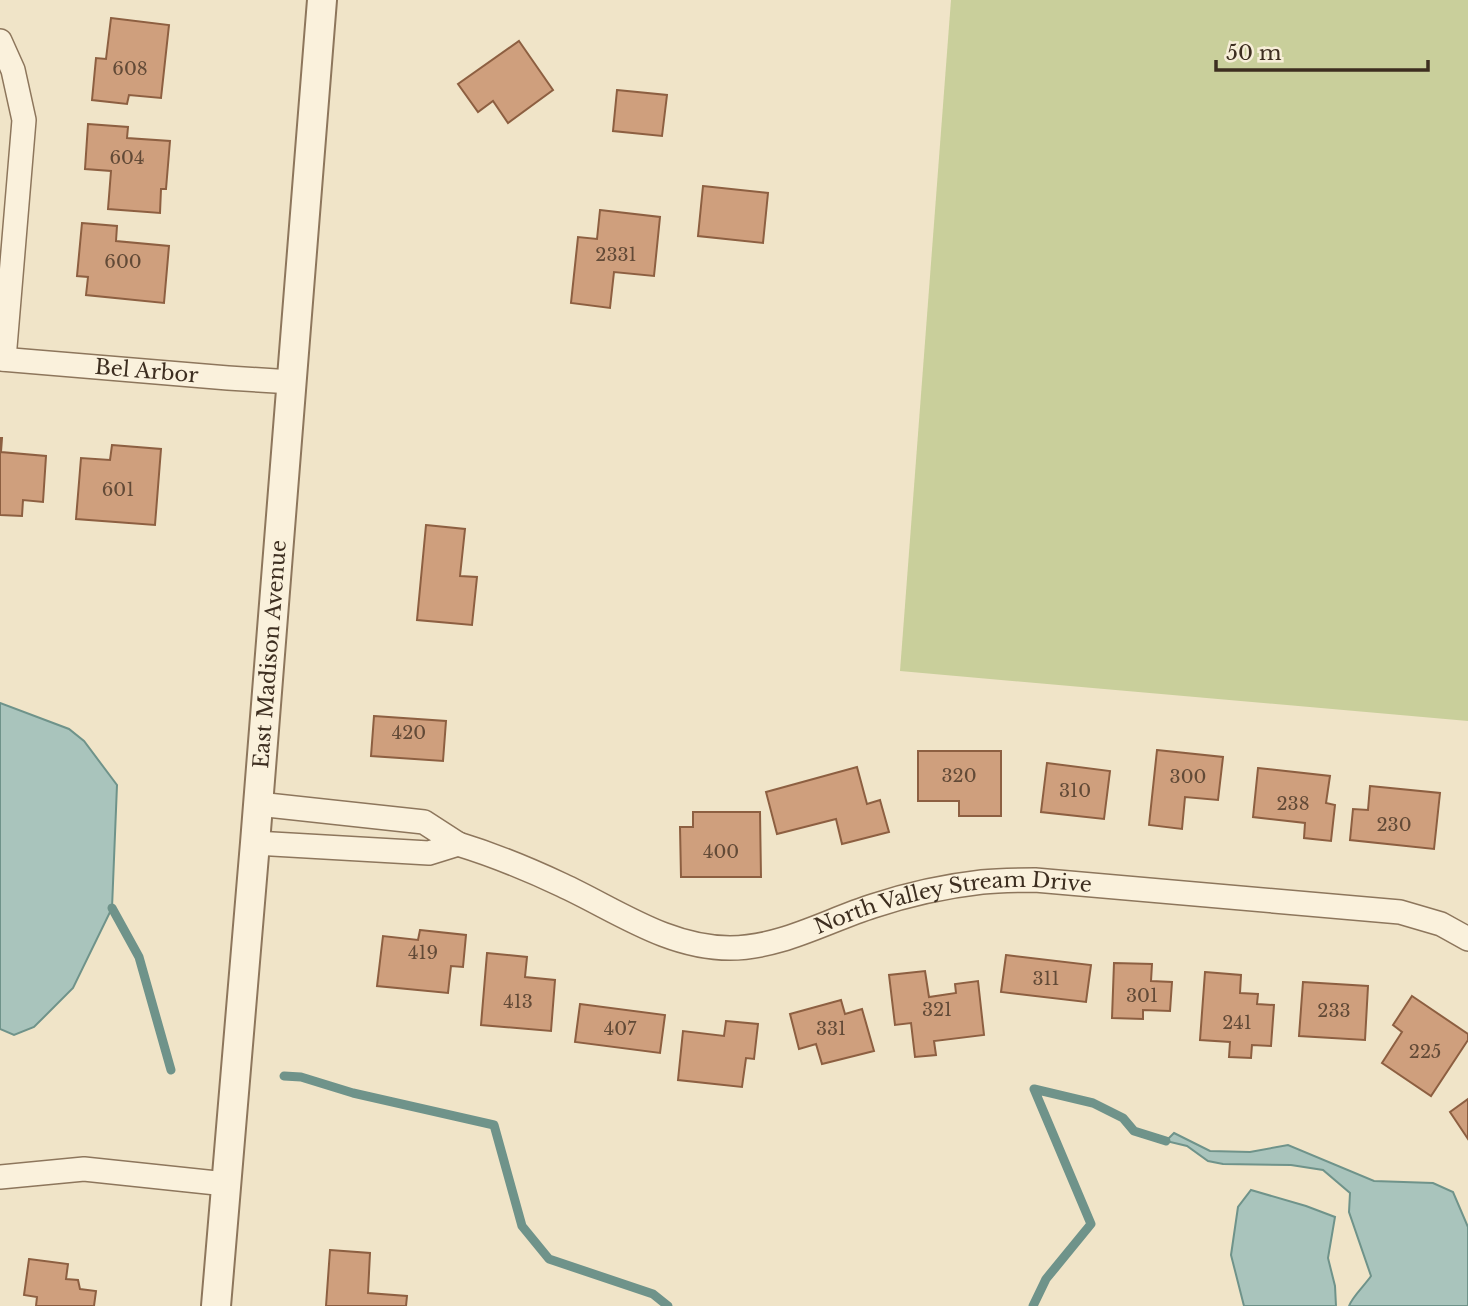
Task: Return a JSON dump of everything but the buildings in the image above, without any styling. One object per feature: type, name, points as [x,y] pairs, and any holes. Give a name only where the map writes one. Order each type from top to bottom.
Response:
[{"type":"street","name":"East Madison Avenue","points":[[216,1306],[322,0]]},
{"type":"street","points":[[0,41],[13,70],[24,120],[2,359]]},
{"type":"street","name":"Bel Arbor","points":[[2,359],[292,382]]},
{"type":"street","name":"North Valley Stream Drive","points":[[258,804],[424,822],[458,844],[493,855],[562,885],[653,931],[689,943],[729,948],[755,946],[789,937],[871,906],[906,896],[981,882],[1035,880],[1400,912],[1441,925],[1468,939]]},
{"type":"street","points":[[255,843],[429,853],[458,844]]},
{"type":"street","points":[[0,1177],[84,1169],[226,1184]]},
{"type":"green space","points":[[951,0],[1468,0],[1468,721],[900,671]]},
{"type":"water","points":[[0,703],[69,729],[84,741],[117,785],[112,908],[73,988],[34,1027],[14,1035],[0,1029]]},
{"type":"water","points":[[1174,1133],[1210,1151],[1250,1152],[1288,1145],[1374,1181],[1433,1183],[1453,1192],[1468,1227],[1468,1306],[1349,1306],[1371,1276],[1349,1212],[1350,1193],[1323,1170],[1291,1165],[1223,1164],[1208,1161],[1187,1146],[1166,1141]]},
{"type":"water","points":[[1251,1190],[1335,1217],[1328,1258],[1335,1286],[1336,1306],[1244,1306],[1231,1255],[1238,1207]]},
{"type":"waterway","points":[[112,908],[139,957],[171,1070]]},
{"type":"waterway","points":[[284,1076],[301,1077],[353,1093],[494,1125],[522,1226],[549,1259],[653,1294],[668,1306]]},
{"type":"waterway","points":[[1033,1306],[1046,1279],[1091,1224],[1034,1089],[1093,1103],[1123,1118],[1134,1131],[1166,1141]]}]
